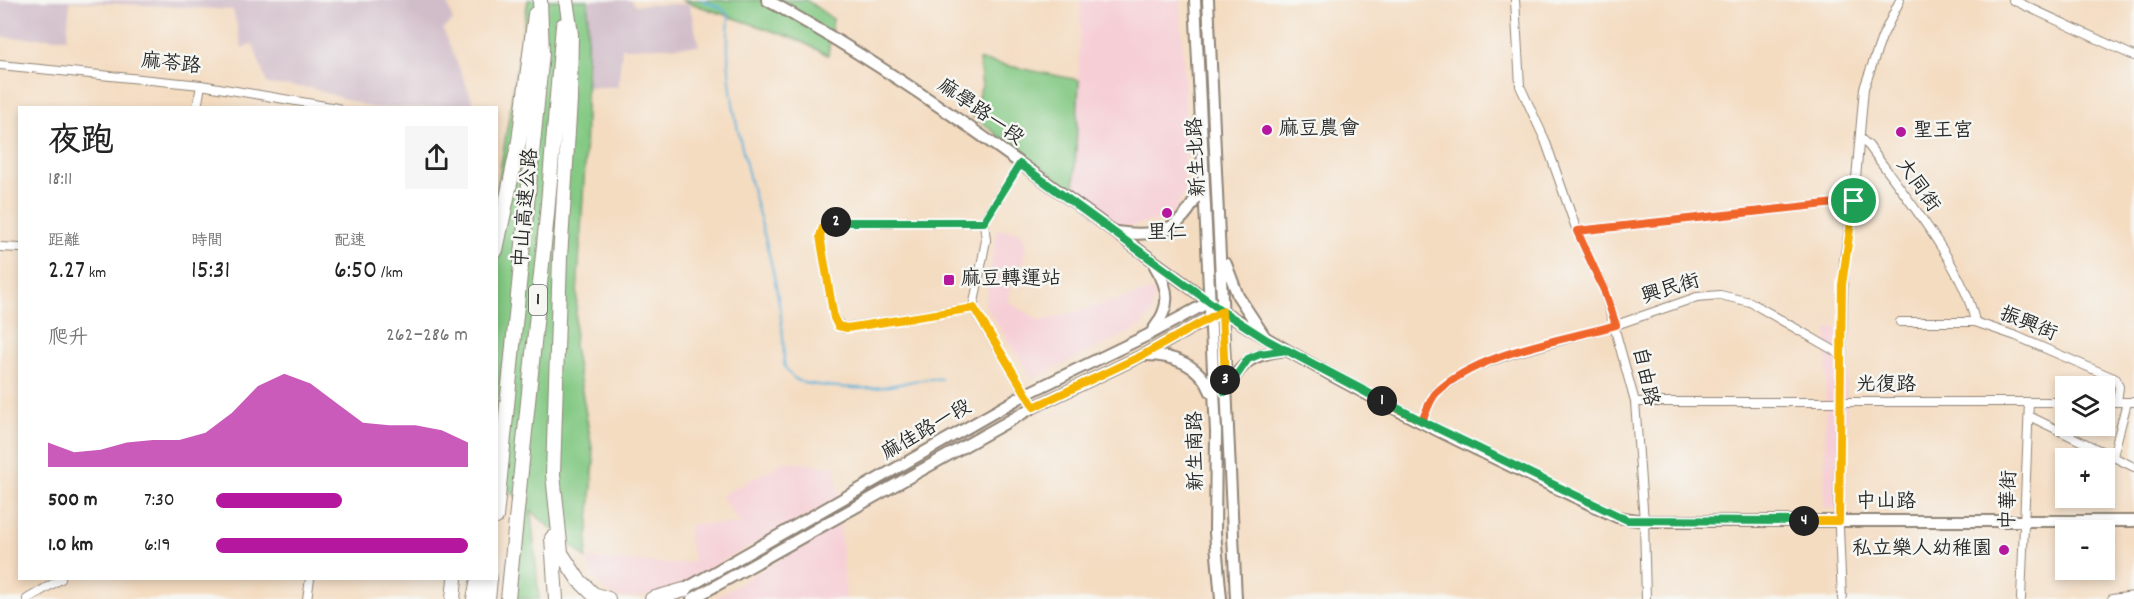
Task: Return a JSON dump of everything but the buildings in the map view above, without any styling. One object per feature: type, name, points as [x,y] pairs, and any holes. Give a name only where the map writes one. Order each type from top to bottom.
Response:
[{"type":"highway","points":[[498,241],[519,141],[531,32],[539,0]]},
{"type":"highway","name":"中山高速公路","points":[[498,497],[542,53],[539,0]]},
{"type":"highway","points":[[556,599],[550,510],[560,258],[570,100],[571,34],[565,0]]},
{"type":"highway","name":"中山高速公路","points":[[508,599],[547,215],[565,0]]},
{"type":"highway","points":[[553,474],[561,553],[578,579],[593,594],[608,599]]},
{"type":"highway","points":[[453,599],[455,580]]},
{"type":"highway","points":[[474,599],[478,580]]},
{"type":"highway","points":[[488,599],[490,580]]},
{"type":"highway","points":[[652,599],[688,594]]},
{"type":"main road","name":"麻學路一段","points":[[767,0],[831,35],[1020,164],[1222,311]]},
{"type":"main road","name":"新生北路","points":[[1195,0],[1209,302]]},
{"type":"main road","name":"新生北路","points":[[1208,0],[1221,248],[1222,311]]},
{"type":"main road","points":[[1114,232],[1146,234],[1175,226],[1186,216],[1196,199],[1204,176]]},
{"type":"main road","points":[[1221,248],[1229,279],[1267,340]]},
{"type":"main road","points":[[1148,335],[1160,321],[1168,298],[1164,279],[1152,261]]},
{"type":"main road","name":"新生南路","points":[[1209,302],[1214,400],[1215,533],[1221,599]]},
{"type":"main road","name":"麻佳路一段","points":[[688,594],[1026,394],[1148,335],[1209,302]]},
{"type":"main road","name":"新生南路","points":[[1222,311],[1236,599]]},
{"type":"main road","name":"麻佳路一段","points":[[668,599],[688,594],[1034,407],[1143,355],[1222,311]]},
{"type":"main road","name":"中山路","points":[[1222,311],[1267,340],[1422,421],[1617,517],[1644,520],[2134,521]]},
{"type":"main road","points":[[1225,392],[1248,359],[1260,354],[1287,350]]},
{"type":"main road","points":[[1143,355],[1166,355],[1194,369],[1207,384],[1214,400]]},
{"type":"street","name":"自由路","points":[[1515,0],[1520,86],[1545,140],[1577,231],[1604,290],[1616,325],[1635,402],[1644,520],[1646,599]]},
{"type":"street","points":[[1842,599],[1839,521],[1840,354],[1844,259],[1861,139],[1862,99],[1868,74],[1900,0]]},
{"type":"street","points":[[2013,0],[2134,56]]},
{"type":"street","name":"麻苓路","points":[[0,65],[201,85],[325,106]]},
{"type":"street","points":[[197,106],[201,85]]},
{"type":"street","name":"大同街","points":[[1861,139],[1869,146],[1950,261],[1971,303],[1975,322]]},
{"type":"street","points":[[1020,164],[984,222],[986,240],[974,308],[1034,407]]},
{"type":"street","points":[[1577,231],[1854,201]]},
{"type":"street","points":[[974,308],[843,328],[834,318],[820,236],[823,227],[833,222],[984,222]]},
{"type":"street","points":[[0,247],[18,248]]},
{"type":"street","name":"興民街","points":[[1422,421],[1435,393],[1469,369],[1508,355],[1616,325],[1697,297],[1732,296],[1758,307],[1840,354]]},
{"type":"street","name":"振興街","points":[[1900,322],[1975,322],[2016,336],[2115,379],[2120,387],[2117,402]]},
{"type":"street","name":"光復路","points":[[1635,402],[2055,402]]},
{"type":"street","name":"中華街","points":[[2021,599],[2029,402]]},
{"type":"street","points":[[2115,450],[2131,402],[2117,402]]},
{"type":"street","points":[[2029,416],[2096,448]]},
{"type":"street","points":[[2115,457],[2134,466]]},
{"type":"street","points":[[27,599],[59,580]]},
{"type":"street","points":[[307,599],[310,580]]},
{"type":"street","points":[[2112,599],[2134,596]]},
{"type":"shaded area","points":[[0,0],[447,0],[453,21],[443,29],[475,106],[367,106],[311,88],[267,84],[253,44],[242,48],[233,10],[70,1],[67,38],[0,37]]},
{"type":"shaded area","points":[[588,0],[630,0],[635,5],[689,4],[699,46],[622,48],[618,87],[586,87]]},
{"type":"shaded area","points":[[1081,0],[1180,0],[1185,86],[1185,193],[1173,214],[1164,219],[1119,228],[1074,191]]},
{"type":"shaded area","points":[[997,229],[1021,232],[1026,247],[1019,282],[1010,286],[1009,302],[1041,321],[1155,290],[1151,314],[1140,327],[1033,379],[985,305]]},
{"type":"shaded area","points":[[1827,328],[1847,328],[1846,508],[1824,508]]},
{"type":"shaded area","points":[[784,462],[818,464],[829,468],[835,464],[839,498],[664,593],[631,598],[615,597],[603,589],[592,573],[586,558],[675,564],[694,562],[688,538],[690,524],[741,524],[721,496]]},
{"type":"shaded area","points":[[840,522],[846,599],[714,599]]},
{"type":"green space","points":[[528,0],[588,0],[585,164],[574,346],[594,460],[586,558],[531,511],[539,599],[514,599],[524,504],[498,480],[498,183]]},
{"type":"green space","points":[[681,0],[806,0],[833,19],[828,55],[796,39]]},
{"type":"green space","points":[[979,60],[1079,80],[1074,191],[971,115],[982,86]]},
{"type":"waterway","points":[[702,0],[723,9],[729,17],[728,61],[733,104],[774,277],[781,321],[784,364],[788,372],[805,383],[847,388],[882,387],[923,379],[941,379]]},
{"type":"place","name":"麻豆農會","points":[[1267,130]]},
{"type":"place","name":"聖王宮","points":[[1901,132]]},
{"type":"place","name":"里仁","points":[[1167,213]]},
{"type":"place","name":"麻豆轉運站","points":[[949,280]]},
{"type":"place","name":"私立樂人幼稚園","points":[[2004,550]]},
{"type":"route","points":[[1854,201],[1577,231],[1604,290],[1616,325],[1508,355],[1469,369],[1435,393],[1422,421],[1334,377],[1287,350],[1267,340],[1222,311],[1020,164],[984,222],[833,222],[823,227],[820,236],[834,318],[838,326],[847,328],[974,308],[1034,407],[1143,355],[1222,311],[1225,392],[1233,377],[1248,359],[1260,354],[1287,350],[1334,377],[1366,393],[1422,421],[1617,517],[1627,520],[1839,521],[1842,285],[1854,201]]}]
